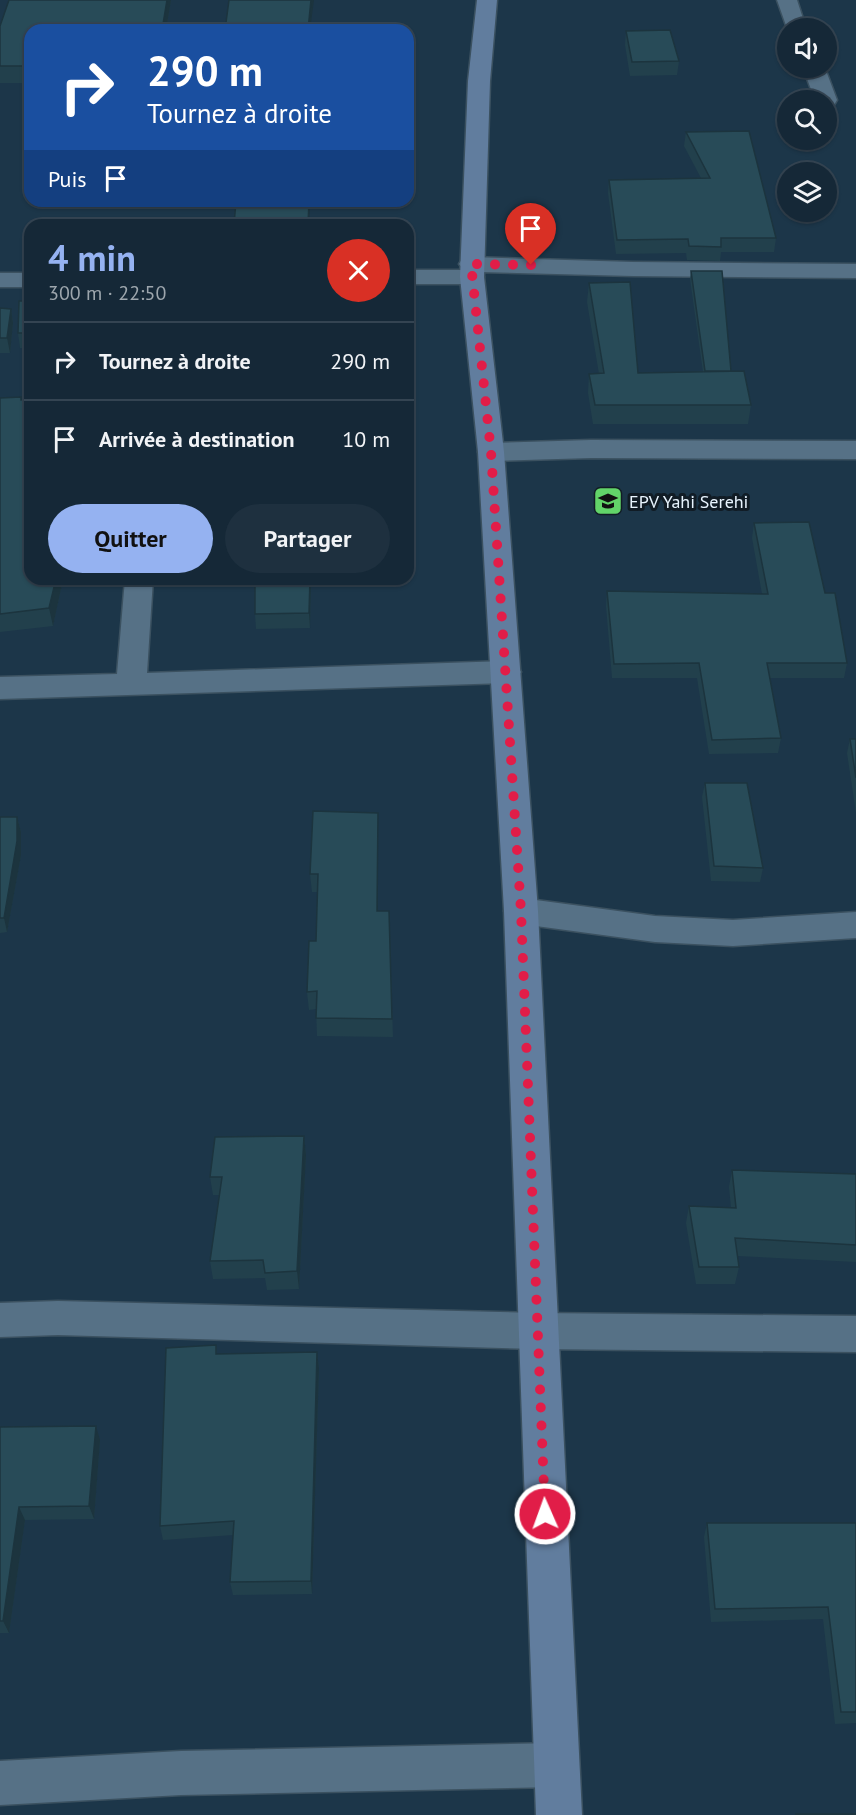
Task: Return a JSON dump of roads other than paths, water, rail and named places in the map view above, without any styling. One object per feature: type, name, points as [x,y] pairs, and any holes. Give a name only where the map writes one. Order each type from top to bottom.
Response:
[{"type":"street","points":[[487,0],[479,81],[471,270],[491,452],[521,911],[559,1815]]},
{"type":"street","points":[[787,0],[793,18]]},
{"type":"street","points":[[414,276],[471,270],[856,271]]},
{"type":"street","points":[[0,280],[24,280]]},
{"type":"street","points":[[491,452],[856,450]]},
{"type":"street","points":[[131,684],[139,585]]},
{"type":"street","points":[[0,688],[506,672]]},
{"type":"street","points":[[521,911],[655,929],[733,933],[856,925]]},
{"type":"street","points":[[0,1320],[58,1318],[537,1330],[856,1334]]},
{"type":"street","points":[[0,1783],[181,1773],[556,1765]]},
{"type":"place","name":"EPV Yahi Serehi","points":[[608,501]]}]
